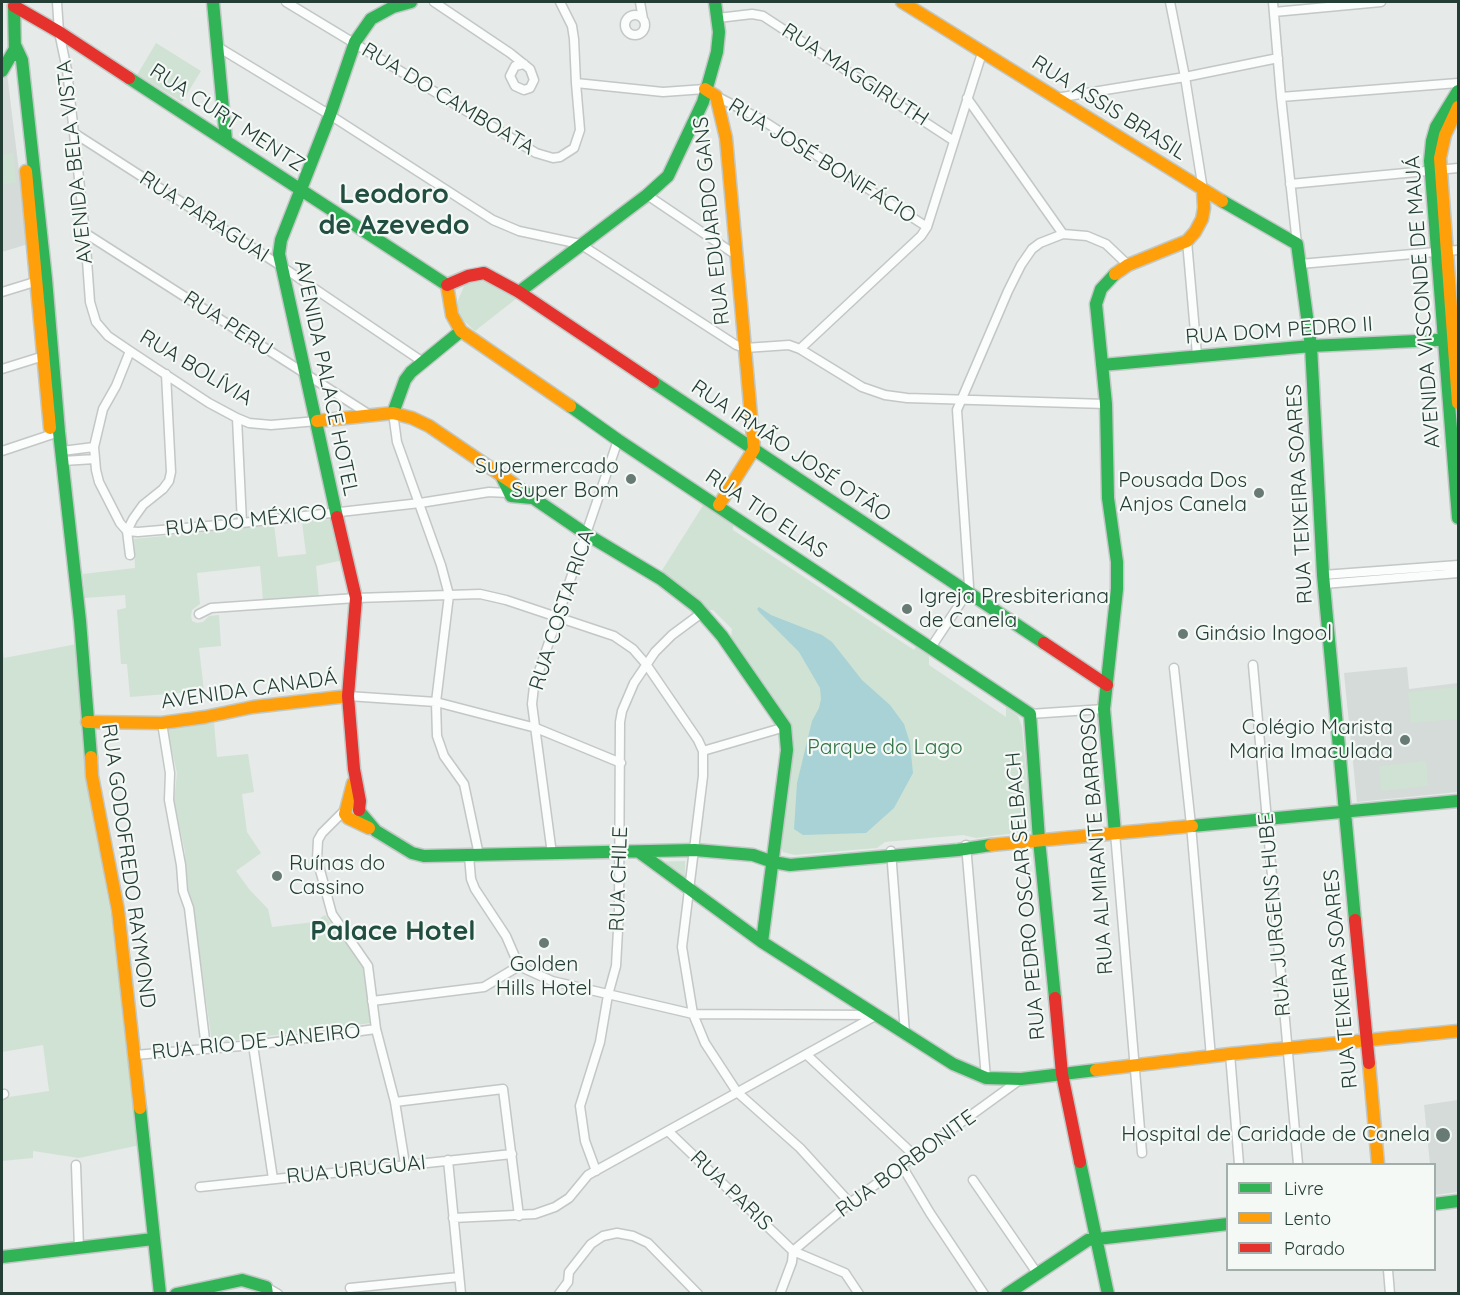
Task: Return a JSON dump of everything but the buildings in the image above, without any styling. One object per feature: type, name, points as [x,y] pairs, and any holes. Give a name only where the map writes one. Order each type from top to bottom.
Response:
[{"type":"street","name":"AVENIDA BELA VISTA","points":[[57,2],[85,233],[90,302],[96,322]]},
{"type":"street","points":[[213,2],[226,140]]},
{"type":"street","name":"RUA DO CAMBOATA","points":[[286,2],[488,125],[543,156],[560,157],[570,152],[578,143],[580,130],[572,26],[560,2]]},
{"type":"street","name":"AVENIDA PALACE HOTEL","points":[[353,813],[354,769],[348,696],[356,598],[279,254],[281,240],[330,115],[355,42],[371,19],[393,7],[411,2]]},
{"type":"street","points":[[434,2],[524,64],[532,73],[534,80],[533,85],[524,90],[511,82],[511,70],[515,66],[524,64]]},
{"type":"street","points":[[640,2],[643,19]]},
{"type":"street","points":[[519,292],[647,195],[668,176],[703,102],[711,92],[719,42],[715,2]]},
{"type":"street","name":"RUA ASSIS BRASIL","points":[[902,2],[1203,190],[1297,244]]},
{"type":"street","points":[[1170,2],[1185,77],[1203,190],[1202,219],[1187,241],[1197,355]]},
{"type":"street","name":"RUA TEIXEIRA SOARES","points":[[1273,2],[1290,183],[1311,346],[1324,579],[1378,1163]]},
{"type":"street","points":[[1274,12],[1381,2]]},
{"type":"street","name":"RUA CURT MENTZ","points":[[11,3],[447,285]]},
{"type":"street","name":"RUA GODOFREDO RAYMOND","points":[[11,3],[16,47],[23,68],[47,355],[80,621],[92,776],[119,922],[160,1293]]},
{"type":"street","name":"RUA MAGGIRUTH","points":[[718,18],[752,14],[763,16],[954,141]]},
{"type":"street","points":[[2,71],[16,47]]},
{"type":"street","points":[[218,47],[330,115],[493,220],[519,231],[580,244],[729,341],[745,348],[782,344],[800,349],[872,392],[907,398],[1106,404]]},
{"type":"street","points":[[800,349],[921,236],[927,227],[982,53]]},
{"type":"street","points":[[1056,98],[1185,77],[1278,58]]},
{"type":"street","name":"RUA EDUARDO GANS","points":[[576,83],[663,92],[711,92],[726,138],[754,450]]},
{"type":"street","points":[[1281,97],[1458,83]]},
{"type":"street","name":"AVENIDA VISCONDE DE MAUÁ","points":[[1458,91],[1434,134],[1436,170],[1447,251],[1458,513]]},
{"type":"street","name":"RUA JOSÉ BONIFÁCIO","points":[[711,92],[762,120],[927,227]]},
{"type":"street","points":[[967,98],[1063,234]]},
{"type":"street","name":"AVENIDA VISCONDE DE MAUÁ","points":[[1436,170],[1443,143],[1458,107]]},
{"type":"street","name":"RUA PARAGUAI","points":[[74,134],[281,267],[423,362]]},
{"type":"street","points":[[1290,183],[1458,168]]},
{"type":"street","points":[[647,195],[736,255]]},
{"type":"street","name":"RUA PERU","points":[[85,233],[371,415]]},
{"type":"street","points":[[930,649],[967,593],[968,572],[957,410],[1021,265],[1032,249],[1040,243],[1063,234],[1087,236],[1106,244],[1128,265]]},
{"type":"street","name":"RUA ALMIRANTE BARROSO","points":[[1142,1153],[1104,709],[1118,581],[1108,498],[1106,404],[1096,314],[1098,297],[1106,281],[1128,265],[1187,241]]},
{"type":"street","points":[[1300,264],[1447,251]]},
{"type":"street","name":"RUA IRMÃO JOSÉ OTÃO","points":[[447,285],[468,276],[484,273],[519,292],[1107,685]]},
{"type":"street","points":[[2,292],[41,280]]},
{"type":"street","points":[[447,285],[452,315],[461,331],[405,380],[393,413],[397,442],[420,503],[449,595],[436,702],[437,736],[444,756],[465,784],[474,856],[471,879],[475,889],[506,936],[519,966],[552,981],[693,1014],[877,1015]]},
{"type":"street","name":"RUA BOLÍVIA","points":[[96,322],[108,336],[209,404],[249,423],[271,425],[393,413]]},
{"type":"street","name":"RUA TIO ELIAS","points":[[461,331],[618,440],[719,505],[930,649],[1030,714]]},
{"type":"street","name":"RUA DOM PEDRO II","points":[[1102,365],[1311,346],[1452,339]]},
{"type":"street","points":[[130,351],[104,409],[94,447],[99,482],[120,523],[127,531],[130,555]]},
{"type":"street","points":[[2,369],[47,355]]},
{"type":"street","points":[[127,531],[138,510],[169,481],[171,472],[166,374]]},
{"type":"street","name":"AVENIDA VISCONDE DE MAUÁ","points":[[1453,384],[1458,403]]},
{"type":"street","points":[[393,413],[429,426],[510,487],[536,499],[586,534],[678,591],[703,612],[767,699],[785,728],[787,750],[762,942]]},
{"type":"street","points":[[237,418],[242,523]]},
{"type":"street","name":"RUA COSTA RICA","points":[[552,854],[532,704],[534,686],[618,440]]},
{"type":"street","points":[[2,451],[59,445],[94,447]]},
{"type":"street","points":[[59,445],[94,459]]},
{"type":"street","points":[[719,505],[754,450]]},
{"type":"street","name":"RUA DO MÉXICO","points":[[127,531],[242,523],[420,503],[510,487]]},
{"type":"street","points":[[1413,573],[1458,565]]},
{"type":"street","points":[[1324,579],[1413,573],[1458,573]]},
{"type":"street","points":[[200,614],[211,608],[356,598],[493,596],[619,639],[633,649],[646,664],[698,740],[703,751],[703,776],[682,947],[693,1014],[705,1043],[737,1092],[800,1148],[850,1203]]},
{"type":"street","name":"RUA CHILE","points":[[596,1171],[585,1141],[580,1106],[600,1041],[616,966],[621,853],[620,722],[622,711],[634,683],[646,664],[664,643],[703,612]]},
{"type":"street","name":"RUA JURGENS HUBE","points":[[1253,665],[1298,1163]]},
{"type":"street","points":[[1174,668],[1191,825],[1210,1057]]},
{"type":"street","name":"AVENIDA CANADÁ","points":[[87,722],[162,723],[253,707],[348,696],[436,702],[536,728],[621,763]]},
{"type":"street","points":[[1030,714],[1104,709]]},
{"type":"street","name":"RUA PEDRO OSCAR SELBACH","points":[[1030,714],[1039,840],[1062,1074],[1108,1293]]},
{"type":"street","points":[[162,723],[170,773],[169,800],[181,866],[183,891],[189,908],[206,1048]]},
{"type":"street","points":[[703,751],[785,728]]},
{"type":"street","points":[[405,1164],[395,1102],[376,1029],[368,966],[332,914],[319,873],[316,849],[318,840],[327,828],[353,813],[376,831],[412,853],[435,857],[695,850],[741,853],[771,860],[853,857],[1458,801]]},
{"type":"street","points":[[969,846],[986,1078]]},
{"type":"street","points":[[639,852],[762,942],[953,1064],[986,1078],[1021,1079],[1230,1054],[1458,1031]]},
{"type":"street","points":[[892,853],[904,1033]]},
{"type":"street","points":[[372,1001],[484,987],[519,966]]},
{"type":"street","points":[[453,1218],[519,1216],[545,1212],[563,1204],[581,1182],[596,1171],[877,1015]]},
{"type":"street","name":"RUA RIO DE JANEIRO","points":[[135,1055],[253,1045],[376,1029]]},
{"type":"street","points":[[253,1045],[273,1179]]},
{"type":"street","points":[[1230,1054],[1239,1163]]},
{"type":"street","points":[[807,1055],[915,1156]]},
{"type":"street","name":"RUA BORBONITE","points":[[793,1251],[850,1203],[1021,1079]]},
{"type":"street","points":[[395,1102],[503,1089],[519,1216]]},
{"type":"street","name":"RUA PARIS","points":[[668,1131],[793,1251],[845,1274],[859,1293]]},
{"type":"street","name":"RUA URUGUAI","points":[[200,1187],[512,1154]]},
{"type":"street","points":[[448,1160],[461,1293]]},
{"type":"street","points":[[76,1165],[79,1248]]},
{"type":"street","points":[[902,1166],[930,1213],[984,1293]]},
{"type":"street","points":[[973,1180],[1037,1273]]},
{"type":"street","points":[[1436,1204],[1458,1201]]},
{"type":"street","points":[[1007,1293],[1080,1244],[1097,1238],[1226,1224]]},
{"type":"street","points":[[559,1293],[568,1281],[569,1272],[591,1244],[603,1236],[617,1233],[633,1236],[648,1243],[698,1293]]},
{"type":"street","points":[[2,1257],[153,1239]]},
{"type":"street","points":[[780,1293],[792,1262],[793,1251]]},
{"type":"street","points":[[1388,1271],[1390,1293]]},
{"type":"street","points":[[350,1288],[459,1276]]},
{"type":"street","points":[[176,1293],[242,1280],[278,1293]]},
{"type":"shaded area","points":[[7,74],[28,244],[2,252],[2,81]]},
{"type":"shaded area","name":"Colégio Marista Maria Imaculada","points":[[1407,667],[1409,689],[1458,683],[1458,792],[1357,802],[1344,673]]},
{"type":"shaded area","name":"Hospital de Caridade de Canela","points":[[1458,1100],[1458,1192],[1436,1195],[1436,1163],[1430,1163],[1424,1105]]},
{"type":"green space","points":[[156,43],[201,71],[182,102],[137,75]]},
{"type":"green space","points":[[13,153],[16,183],[3,184],[2,155]]},
{"type":"green space","points":[[475,279],[487,281],[517,298],[475,331],[462,319],[458,309],[458,300],[465,284]]},
{"type":"green space","name":"Parque do Lago","points":[[704,504],[733,523],[733,530],[914,650],[917,645],[929,653],[929,665],[1006,717],[1006,707],[1018,716],[1022,727],[1032,831],[976,838],[963,835],[885,842],[877,848],[795,855],[783,852],[780,844],[791,736],[731,640],[732,629],[713,610],[706,610],[659,575]]},
{"type":"green space","points":[[333,519],[343,560],[316,566],[319,597],[263,600],[260,566],[197,573],[200,604],[192,610],[192,621],[203,622],[209,616],[219,615],[221,646],[199,648],[204,691],[130,697],[127,664],[121,664],[117,610],[126,608],[125,595],[85,598],[83,574],[135,568],[134,539],[274,525],[278,557],[306,554],[302,522]]},
{"type":"green space","points":[[77,644],[85,773],[116,942],[140,1145],[79,1158],[33,1151],[33,1158],[2,1161],[2,1098],[49,1091],[43,1045],[2,1052],[2,647],[4,658]]},
{"type":"green space","points":[[1458,687],[1458,719],[1411,723],[1408,692]]},
{"type":"green space","points":[[214,723],[217,757],[248,754],[254,792],[242,794],[247,832],[261,853],[236,871],[268,909],[272,927],[314,922],[325,915],[360,960],[371,1023],[212,1043],[193,907],[186,889],[185,852],[174,802],[177,773],[167,730]]},
{"type":"green space","points":[[1426,761],[1428,786],[1381,791],[1379,766]]},
{"type":"green space","points":[[685,861],[685,882],[654,862]]},
{"type":"water","name":"Parque do Lago","points":[[759,607],[771,615],[822,635],[832,642],[862,680],[890,705],[904,724],[910,743],[913,773],[894,808],[866,833],[803,835],[794,829],[797,783],[812,721],[819,708],[820,688],[799,652],[760,613],[757,609]]},
{"type":"traffic: fast","points":[[213,2],[226,140]]},
{"type":"traffic: fast","points":[[337,517],[279,254],[281,240],[330,115],[355,42],[371,19],[393,7],[411,2]]},
{"type":"traffic: fast","points":[[519,292],[647,195],[668,176],[703,102],[717,52],[719,32],[715,2]]},
{"type":"traffic: fast","points":[[14,6],[15,55]]},
{"type":"traffic: fast","points":[[16,47],[22,60],[46,279],[91,757]]},
{"type":"traffic: fast","points":[[2,71],[16,47]]},
{"type":"traffic: fast","points":[[129,78],[447,285]]},
{"type":"traffic: fast","points":[[1458,91],[1436,127],[1430,161],[1458,518]]},
{"type":"traffic: fast","points":[[1222,201],[1297,244],[1311,346],[1323,575],[1355,920]]},
{"type":"traffic: fast","points":[[1115,274],[1101,289],[1096,304],[1106,404],[1108,498],[1117,562],[1117,589],[1104,709],[1115,833]]},
{"type":"traffic: fast","points":[[393,413],[405,380],[411,372],[461,331]]},
{"type":"traffic: fast","points":[[1102,365],[1311,346],[1458,339]]},
{"type":"traffic: fast","points":[[653,382],[1044,643]]},
{"type":"traffic: fast","points":[[570,406],[1030,714],[1039,840],[1055,998]]},
{"type":"traffic: fast","points":[[501,475],[511,496],[532,498]]},
{"type":"traffic: fast","points":[[520,489],[586,534],[661,579],[696,606],[722,636],[785,727],[787,750],[762,942]]},
{"type":"traffic: fast","points":[[1192,826],[1458,801]]},
{"type":"traffic: fast","points":[[360,812],[376,831],[412,853],[424,856],[695,850],[753,855],[790,865],[991,845]]},
{"type":"traffic: fast","points":[[639,852],[762,942],[953,1064],[986,1078],[1021,1079],[1096,1070]]},
{"type":"traffic: fast","points":[[140,1108],[160,1294]]},
{"type":"traffic: fast","points":[[1080,1162],[1108,1294]]},
{"type":"traffic: fast","points":[[1436,1204],[1458,1201]]},
{"type":"traffic: fast","points":[[1007,1294],[1088,1240],[1226,1224]]},
{"type":"traffic: fast","points":[[2,1257],[153,1239]]},
{"type":"traffic: fast","points":[[176,1294],[242,1280],[266,1287],[267,1294]]},
{"type":"traffic: slow","points":[[902,2],[1222,201]]},
{"type":"traffic: slow","points":[[705,89],[716,96],[726,138],[754,449]]},
{"type":"traffic: slow","points":[[1458,107],[1445,135],[1440,158],[1458,403]]},
{"type":"traffic: slow","points":[[26,171],[50,428]]},
{"type":"traffic: slow","points":[[1115,274],[1128,265],[1187,241],[1202,219],[1203,190]]},
{"type":"traffic: slow","points":[[447,285],[452,315],[461,331],[570,406]]},
{"type":"traffic: slow","points":[[317,421],[393,413],[412,418],[429,426],[514,484]]},
{"type":"traffic: slow","points":[[719,505],[754,449]]},
{"type":"traffic: slow","points":[[87,722],[162,723],[253,707],[348,696]]},
{"type":"traffic: slow","points":[[91,757],[92,776],[118,910],[140,1108]]},
{"type":"traffic: slow","points":[[353,783],[345,814],[348,818],[369,828]]},
{"type":"traffic: slow","points":[[991,845],[1192,826]]},
{"type":"traffic: slow","points":[[1096,1070],[1458,1031]]},
{"type":"traffic: slow","points":[[1369,1063],[1378,1163]]},
{"type":"traffic: jam","points":[[14,6],[59,32],[129,78]]},
{"type":"traffic: jam","points":[[447,285],[468,276],[484,273],[519,292],[653,382]]},
{"type":"traffic: jam","points":[[337,517],[356,598],[348,696],[354,769],[360,801],[359,810]]},
{"type":"traffic: jam","points":[[1044,643],[1107,685]]},
{"type":"traffic: jam","points":[[1355,920],[1369,1063]]},
{"type":"traffic: jam","points":[[1055,998],[1062,1074],[1080,1162]]},
{"type":"place","name":"Supermercado Super Bom","points":[[631,479]]},
{"type":"place","name":"Pousada Dos Anjos Canela","points":[[1259,493]]},
{"type":"place","name":"Igreja Presbiteriana de Canela","points":[[907,609]]},
{"type":"place","name":"Ginásio Ingool","points":[[1183,634]]},
{"type":"place","name":"Colégio Marista Maria Imaculada","points":[[1405,740]]},
{"type":"place","name":"Ruínas do Cassino","points":[[277,876]]},
{"type":"place","name":"Golden Hills Hotel","points":[[544,943]]},
{"type":"place","name":"Hospital de Caridade de Canela","points":[[1443,1135]]},
{"type":"district","name":"Leodoro de Azevedo","points":[[394,210]]},
{"type":"district","name":"Palace Hotel","points":[[393,932]]}]
